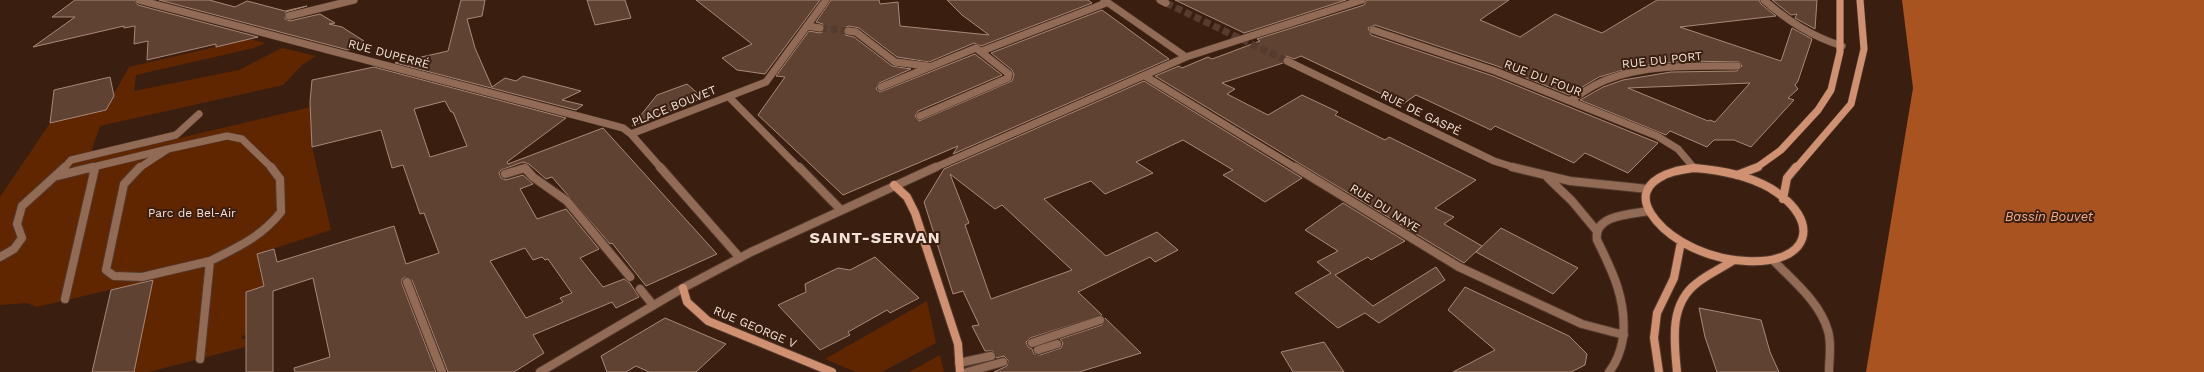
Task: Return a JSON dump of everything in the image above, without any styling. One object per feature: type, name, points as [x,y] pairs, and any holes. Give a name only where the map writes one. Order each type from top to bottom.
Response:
[{"type":"main road","points":[[1737,175],[1751,171],[1771,161],[1824,102],[1834,83],[1842,46],[1840,0]]},
{"type":"main road","points":[[1783,199],[1787,178],[1851,104],[1864,49],[1860,0]]},
{"type":"main road","points":[[1694,168],[1737,175],[1767,188],[1783,199],[1798,215],[1803,224],[1803,240],[1793,253],[1773,260],[1734,260],[1706,253],[1681,242],[1661,227],[1649,211],[1646,203],[1648,188],[1652,182],[1664,174],[1694,168]]},
{"type":"main road","points":[[894,185],[907,197],[915,213],[958,344],[960,367]]},
{"type":"main road","points":[[1659,372],[1654,338],[1657,314],[1674,278],[1681,242]]},
{"type":"main road","points":[[1678,372],[1674,342],[1677,309],[1692,286],[1734,260]]},
{"type":"main road","name":"RUE GEORGE V","points":[[683,288],[687,302],[708,321],[832,372]]},
{"type":"street","name":"RUE DUPERRÉ","points":[[139,0],[623,128],[632,134]]},
{"type":"street","points":[[289,16],[354,0]]},
{"type":"street","points":[[729,97],[766,82],[826,0]]},
{"type":"street","points":[[540,372],[683,288],[840,209],[1186,57],[1362,0]]},
{"type":"street","points":[[1764,0],[1802,31],[1842,46]]},
{"type":"street","points":[[982,51],[1105,2],[1186,57]]},
{"type":"street","points":[[807,26],[820,28]]},
{"type":"street","name":"RUE DU FOUR","points":[[1373,30],[1495,71],[1571,100],[1667,140],[1694,168]]},
{"type":"street","points":[[848,31],[856,32],[894,62],[928,66]]},
{"type":"street","points":[[880,87],[928,66],[976,48],[982,51],[1010,74],[1008,78],[920,116]]},
{"type":"street","name":"RUE DE GASPÉ","points":[[1286,61],[1494,161],[1548,178],[1648,188]]},
{"type":"street","name":"RUE DU PORT","points":[[1571,100],[1608,79],[1618,76],[1678,68],[1737,66]]},
{"type":"street","name":"RUE DU NAYE","points":[[1145,76],[1454,264],[1582,324],[1624,335]]},
{"type":"street","name":"PLACE BOUVET","points":[[740,258],[632,134],[729,97],[840,209]]},
{"type":"street","points":[[0,257],[14,248],[22,238],[17,224],[22,206],[42,186],[57,176],[71,160],[176,135],[199,114]]},
{"type":"street","points":[[57,176],[95,168],[168,149],[197,138],[227,136],[242,139],[269,164],[280,179],[282,198],[281,212],[269,227],[253,239],[210,261],[142,276],[114,276],[106,270],[124,184],[145,163],[168,149]]},
{"type":"street","points":[[65,299],[95,168]]},
{"type":"street","points":[[505,174],[525,168],[533,177],[567,201],[630,277]]},
{"type":"street","name":"RUE DE GASPÉ","points":[[1548,178],[1572,201],[1596,230]]},
{"type":"street","points":[[1609,372],[1620,354],[1624,335],[1626,312],[1623,296],[1597,240],[1596,230],[1599,225],[1608,220],[1649,211]]},
{"type":"street","points":[[1773,260],[1818,309],[1823,319],[1828,333],[1829,372]]},
{"type":"street","points":[[200,359],[210,261]]},
{"type":"street","points":[[407,282],[442,372]]},
{"type":"street","points":[[640,289],[653,305]]},
{"type":"street","points":[[1057,344],[1035,347],[1100,320]]},
{"type":"street","points":[[960,367],[991,356]]},
{"type":"street","points":[[967,372],[1003,362]]},
{"type":"green space","name":"Parc de Bel-Air","points":[[249,39],[265,43],[254,48],[136,75],[134,91],[239,70],[282,48],[316,56],[302,65],[283,85],[100,126],[92,149],[96,158],[311,107],[312,147],[331,230],[257,254],[261,277],[268,275],[270,285],[247,292],[246,335],[242,336],[242,339],[245,339],[245,347],[149,372],[134,372],[153,280],[36,307],[27,303],[0,305],[0,197],[50,123],[105,110],[129,67]]},
{"type":"green space","points":[[927,301],[936,343],[882,372],[856,372],[825,359]]},
{"type":"green space","points":[[940,355],[944,372],[909,372]]},
{"type":"water","name":"Bassin Bouvet","points":[[1902,0],[2204,0],[2204,372],[1866,372],[1913,88]]},
{"type":"building","points":[[75,0],[134,0],[138,5],[258,37],[216,47],[216,44],[147,60],[148,41],[134,44],[135,26],[124,28],[124,26],[33,47],[75,17],[52,17]]},
{"type":"building","points":[[159,0],[209,0],[235,7],[247,1],[285,11],[307,6],[286,12],[285,19],[290,21],[320,14],[335,23],[329,24],[342,27],[364,41],[348,50]]},
{"type":"building","points":[[461,0],[485,0],[482,16],[467,19],[475,48],[492,87],[505,78],[516,81],[523,76],[581,91],[562,100],[583,105],[576,110],[395,63],[448,51]]},
{"type":"building","points":[[587,0],[625,0],[631,18],[595,25]]},
{"type":"building","points":[[696,0],[820,0],[765,74],[737,70],[722,58],[752,44]]},
{"type":"building","points":[[831,0],[879,0],[880,4],[898,2],[900,26],[989,35],[962,15],[947,0],[1088,0],[1092,3],[981,46],[974,43],[929,62],[897,57],[859,28],[849,26],[844,28],[845,35],[854,37],[892,66],[911,69],[879,83],[876,89],[880,92],[975,54],[1002,75],[918,111],[915,116],[919,121],[1012,81],[1014,75],[1012,70],[991,53],[1102,10],[1169,59],[953,154],[958,146],[843,195],[758,115],[785,77],[776,76],[809,31],[820,33],[824,31],[823,24],[816,22]]},
{"type":"building","points":[[1175,0],[1346,0],[1244,33]]},
{"type":"building","points":[[1367,0],[1509,0],[1480,20],[1520,37],[1555,14],[1602,33],[1657,0],[1759,0],[1761,4],[1776,16],[1680,27],[1781,61],[1792,28],[1812,39],[1798,81],[1795,85],[1798,89],[1788,98],[1794,100],[1751,147],[1734,140],[1714,140],[1707,147],[1670,131],[1666,135],[1580,100],[1603,87],[1623,80],[1671,72],[1737,71],[1742,66],[1739,62],[1687,61],[1637,66],[1599,77],[1569,95],[1497,66],[1375,25],[1368,28],[1371,35],[1493,76],[1658,143],[1628,173],[1585,153],[1574,163],[1495,126],[1491,130],[1416,95],[1403,104],[1301,56],[1294,59],[1286,56],[1283,58],[1283,63],[1222,83],[1235,89],[1227,94],[1268,115],[1302,95],[1338,112],[1335,115],[1385,140],[1389,137],[1476,180],[1435,208],[1454,217],[1444,224],[1482,246],[1464,263],[1155,76],[1179,66],[1182,68],[1208,57],[1212,59],[1260,41],[1257,39],[1364,5]],"holes":[[[1750,83],[1715,122],[1710,120],[1708,121],[1628,88]]]},
{"type":"building","points":[[1772,0],[1817,0],[1815,29],[1795,18],[1797,14],[1791,15]]},
{"type":"building","points":[[374,67],[566,118],[507,162],[508,164],[603,128],[717,254],[646,286],[612,243],[610,244],[552,177],[546,179],[529,164],[523,162],[501,170],[499,173],[501,178],[506,180],[523,175],[533,184],[520,189],[537,219],[566,209],[599,249],[580,258],[603,287],[624,279],[630,283],[639,297],[616,308],[612,302],[533,335],[544,353],[514,372],[448,372],[412,280],[405,277],[402,279],[402,284],[436,372],[295,372],[294,368],[330,357],[313,278],[273,291],[273,372],[246,372],[246,292],[264,286],[257,254],[274,249],[277,262],[394,226],[406,264],[439,253],[424,213],[420,214],[403,165],[392,168],[381,130],[312,147],[310,102],[312,80]],"holes":[[[445,101],[451,112],[453,112],[467,146],[430,157],[414,109]],[[525,248],[533,260],[542,257],[545,260],[548,259],[572,293],[560,298],[563,302],[526,318],[490,261]]]},
{"type":"building","points":[[110,77],[114,96],[106,110],[50,123],[54,90]]},
{"type":"building","points":[[1144,81],[1302,178],[1265,202],[1223,175],[1233,170],[1183,140],[1136,162],[1153,173],[1105,194],[1091,181],[1044,199],[1106,256],[1157,232],[1178,250],[1155,262],[1150,257],[1078,292],[1102,315],[1030,338],[1026,342],[1034,354],[1040,355],[1061,348],[1063,343],[1060,339],[1102,325],[1105,318],[1141,353],[1079,372],[994,372],[1007,366],[1008,360],[1004,356],[996,358],[993,351],[985,351],[972,326],[979,325],[963,291],[953,294],[924,202],[944,169]],"holes":[[[950,174],[995,209],[1002,205],[1072,270],[991,299],[965,225],[969,223]]]},
{"type":"building","points":[[687,84],[703,98],[632,126],[657,95]]},
{"type":"building","points":[[1343,203],[1405,241],[1371,260],[1368,257],[1335,275],[1373,306],[1436,267],[1445,280],[1379,323],[1365,313],[1338,328],[1295,293],[1331,273],[1317,262],[1338,251],[1305,230]]},
{"type":"building","points":[[1501,228],[1578,268],[1553,294],[1476,252]]},
{"type":"building","points":[[875,257],[919,298],[890,313],[887,310],[848,332],[850,335],[820,350],[778,305],[806,292],[805,284],[838,268],[850,270]]},
{"type":"building","points":[[153,280],[134,372],[92,372],[111,290]]},
{"type":"building","points":[[1465,287],[1569,336],[1587,354],[1585,365],[1571,372],[1453,372],[1495,350],[1448,310]]},
{"type":"building","points":[[1699,308],[1761,320],[1770,352],[1779,372],[1717,372],[1705,337]]},
{"type":"building","points":[[665,318],[726,344],[696,372],[649,372],[636,366],[626,372],[607,372],[601,356]]},
{"type":"building","points":[[1324,342],[1344,372],[1293,372],[1281,352]]},
{"type":"tunnel","points":[[1166,3],[1287,61]]},
{"type":"tunnel","points":[[820,28],[848,31]]},
{"type":"district","name":"SAINT-SERVAN","points":[[875,237]]}]
